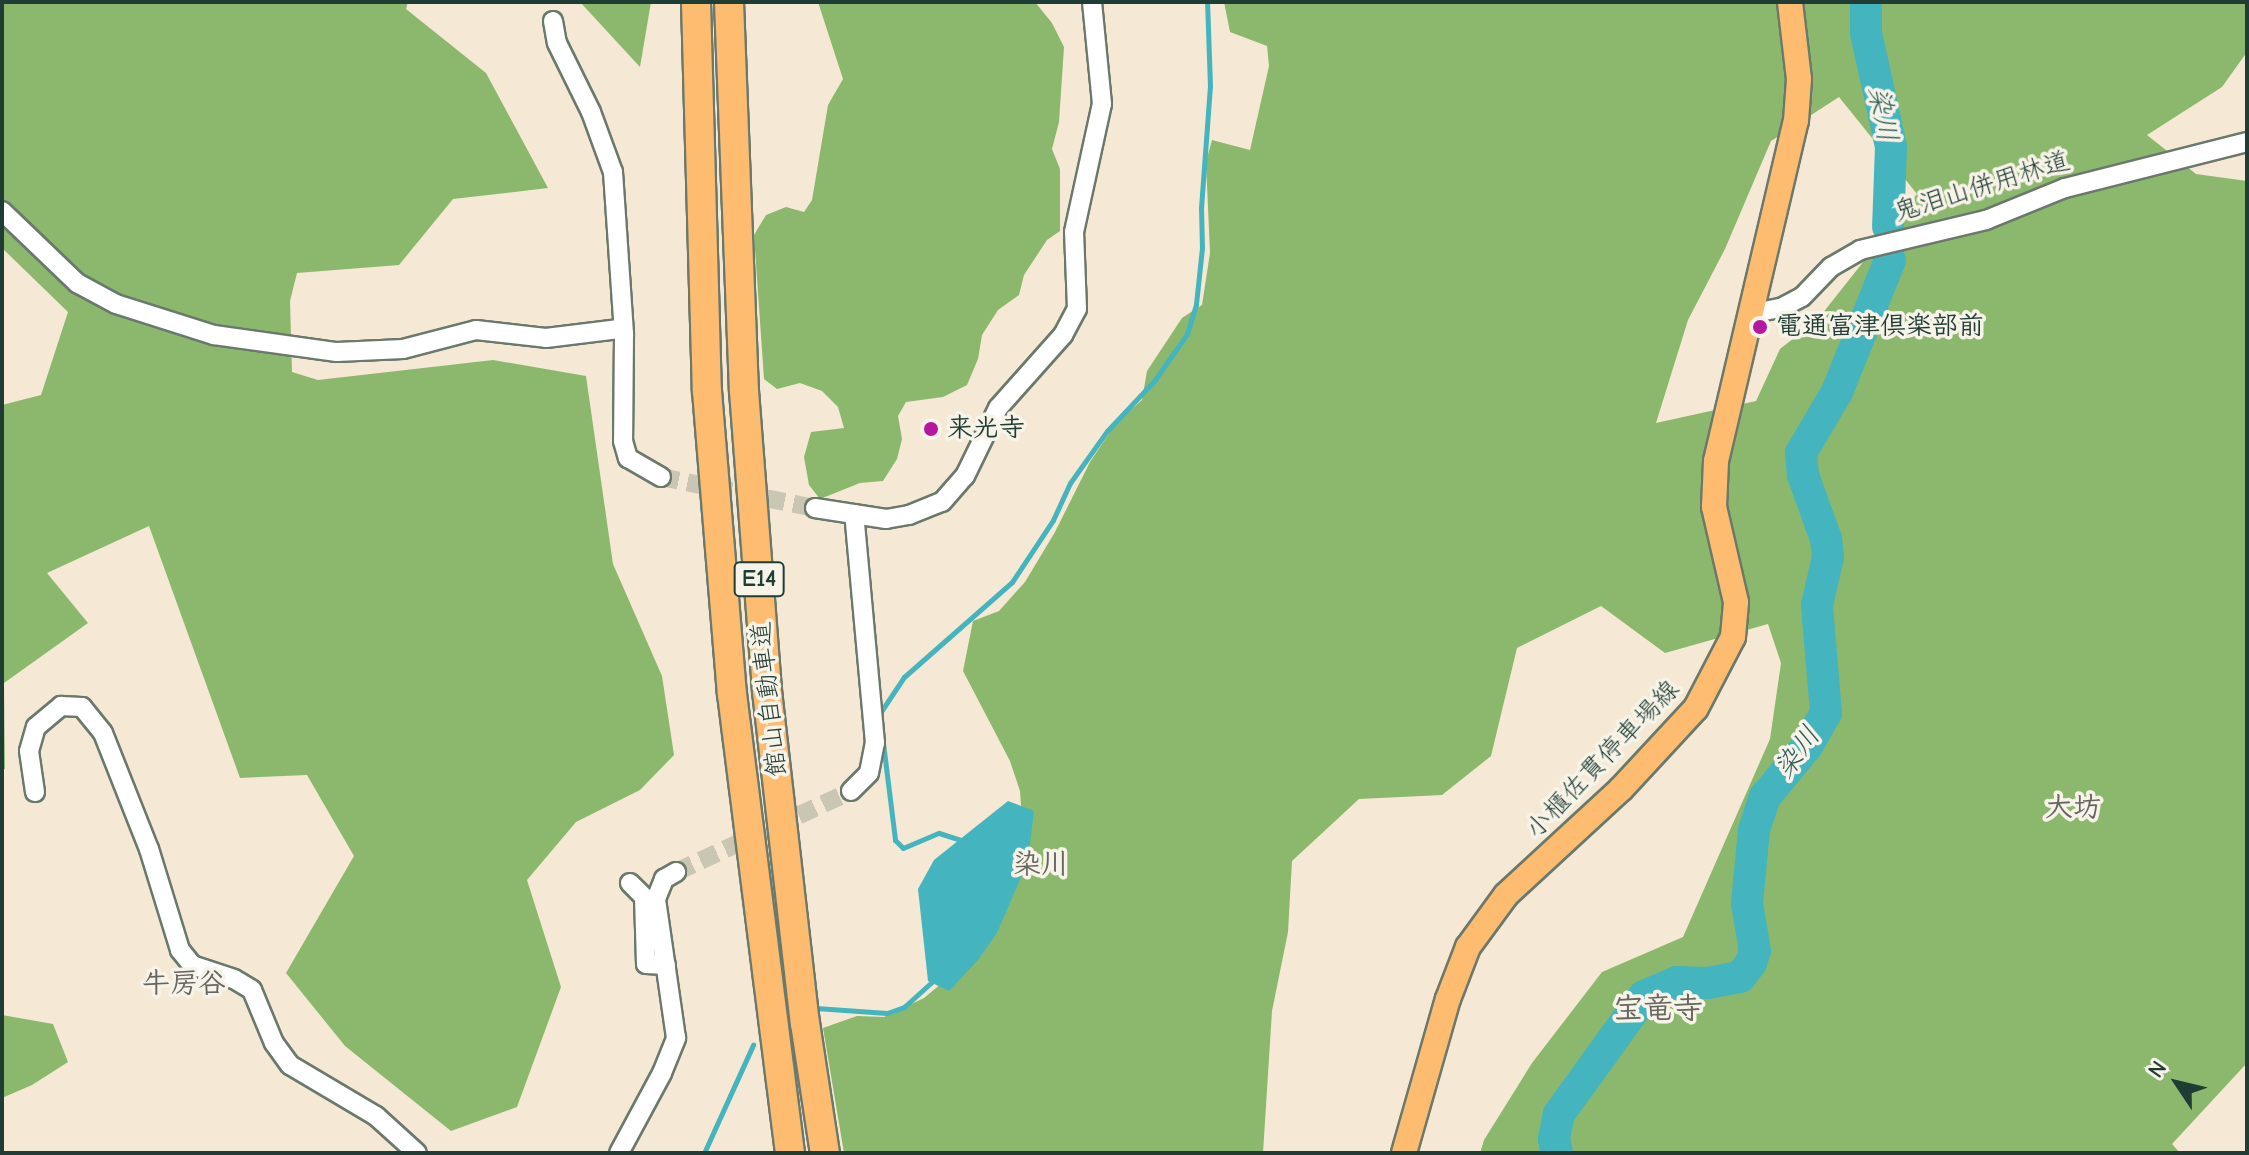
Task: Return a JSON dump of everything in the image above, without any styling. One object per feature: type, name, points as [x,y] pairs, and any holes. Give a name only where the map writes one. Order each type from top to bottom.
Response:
[{"type":"highway","name":"館山自動車道","points":[[696,2],[707,391],[732,694],[790,1153]]},
{"type":"highway","name":"館山自動車道","points":[[729,2],[744,391],[767,691],[805,1023],[825,1153]]},
{"type":"main road","name":"小櫃佐貫停車場線","points":[[1404,1153],[1448,999],[1468,947],[1506,895],[1621,789],[1696,708],[1733,637],[1736,602],[1730,563],[1714,507],[1716,461],[1796,121],[1799,79],[1790,2]]},
{"type":"street","points":[[815,508],[886,519],[909,515],[942,502],[965,476],[998,408],[1063,335],[1077,309],[1074,232],[1102,104],[1092,2]]},
{"type":"street","points":[[553,21],[557,43],[591,112],[613,172],[624,334],[623,441],[628,458],[661,477]]},
{"type":"street","name":"鬼泪山併用林道","points":[[1749,314],[1781,308],[1802,297],[1831,267],[1860,250],[1986,220],[2065,188],[2247,142]]},
{"type":"street","points":[[2,211],[77,283],[116,304],[214,335],[337,352],[403,349],[476,330],[546,338],[606,328],[619,329],[624,334]]},
{"type":"street","points":[[851,791],[869,773],[875,743],[854,514]]},
{"type":"street","points":[[35,792],[29,751],[36,727],[61,706],[82,707],[103,733],[149,849],[168,915],[186,958],[207,973],[234,979],[252,990],[274,1043],[290,1065],[376,1116],[417,1153]]},
{"type":"street","points":[[619,1153],[662,1073],[676,1038],[656,899],[664,879],[676,872]]},
{"type":"street","points":[[630,883],[644,897],[646,964],[666,965]]},
{"type":"green space","points":[[2,2],[408,2],[406,9],[486,73],[548,188],[453,199],[399,265],[297,273],[290,301],[292,372],[318,380],[493,360],[586,376],[613,564],[662,676],[674,755],[640,790],[576,822],[527,880],[561,987],[517,1107],[451,1131],[345,1046],[286,973],[354,856],[307,775],[240,778],[149,526],[47,573],[88,623],[4,683],[5,769],[2,769],[2,405],[41,395],[68,312],[2,248]]},
{"type":"green space","points":[[580,2],[651,2],[640,67]]},
{"type":"green space","points":[[818,2],[1035,2],[1052,23],[1064,47],[1059,122],[1052,149],[1060,169],[1060,231],[1047,240],[1024,275],[1019,295],[998,310],[982,335],[978,359],[967,385],[943,397],[906,402],[898,416],[902,439],[897,459],[883,481],[860,483],[820,499],[809,485],[804,457],[811,432],[844,428],[838,407],[822,391],[800,383],[777,389],[764,379],[754,235],[766,215],[786,207],[804,212],[812,200],[828,105],[843,79]]},
{"type":"green space","points":[[1224,2],[2247,2],[2247,52],[2222,87],[2147,135],[2196,174],[2247,181],[2247,1063],[2172,1144],[2180,1153],[1480,1153],[1484,1140],[1532,1063],[1602,972],[1683,937],[1770,739],[1781,663],[1768,624],[1665,653],[1601,606],[1517,648],[1491,756],[1442,795],[1359,799],[1292,861],[1288,932],[1272,1011],[1263,1153],[844,1153],[823,1028],[857,1016],[884,1017],[924,998],[954,973],[1022,819],[1020,791],[1010,761],[963,671],[973,621],[999,611],[1025,582],[1055,532],[1090,462],[1116,423],[1142,400],[1147,371],[1182,318],[1202,305],[1210,253],[1206,162],[1212,140],[1250,150],[1269,66],[1267,46],[1230,32]],"holes":[[[1839,97],[1917,194],[1818,319],[1780,349],[1756,401],[1656,423],[1688,320],[1725,249],[1771,141]]]},
{"type":"green space","points":[[2,1015],[53,1024],[68,1062],[32,1085],[2,1098]]},
{"type":"water","points":[[1008,801],[1034,811],[1028,861],[997,933],[978,960],[949,991],[928,981],[918,889],[934,860]]},
{"type":"waterway","points":[[880,713],[904,677],[1012,582],[1053,520],[1070,483],[1107,431],[1154,381],[1187,334],[1196,304],[1202,248],[1201,208],[1210,86],[1207,2]]},
{"type":"waterway","name":"染川","points":[[1866,2],[1866,33],[1891,147],[1888,227]]},
{"type":"waterway","name":"染川","points":[[1557,1153],[1554,1139],[1559,1114],[1644,996],[1677,982],[1708,983],[1740,977],[1751,963],[1755,951],[1747,903],[1754,830],[1765,797],[1807,746],[1826,713],[1817,605],[1828,557],[1826,539],[1803,475],[1801,453],[1837,392],[1890,260]]},
{"type":"waterway","points":[[883,743],[895,840],[903,848],[939,833],[967,842]]},
{"type":"waterway","points":[[816,1008],[887,1013],[904,1007],[934,980]]},
{"type":"waterway","points":[[704,1153],[753,1045]]},
{"type":"tunnel","points":[[661,477],[815,508]]},
{"type":"tunnel","points":[[676,872],[851,791]]},
{"type":"place","name":"電通富津倶楽部前","points":[[1760,327]]},
{"type":"place","name":"来光寺","points":[[931,429]]},
{"type":"district","name":"大坊","points":[[2073,807]]},
{"type":"district","name":"染川","points":[[1041,864]]},
{"type":"district","name":"牛房谷","points":[[184,983]]},
{"type":"district","name":"宝竜寺","points":[[1658,1009]]}]
